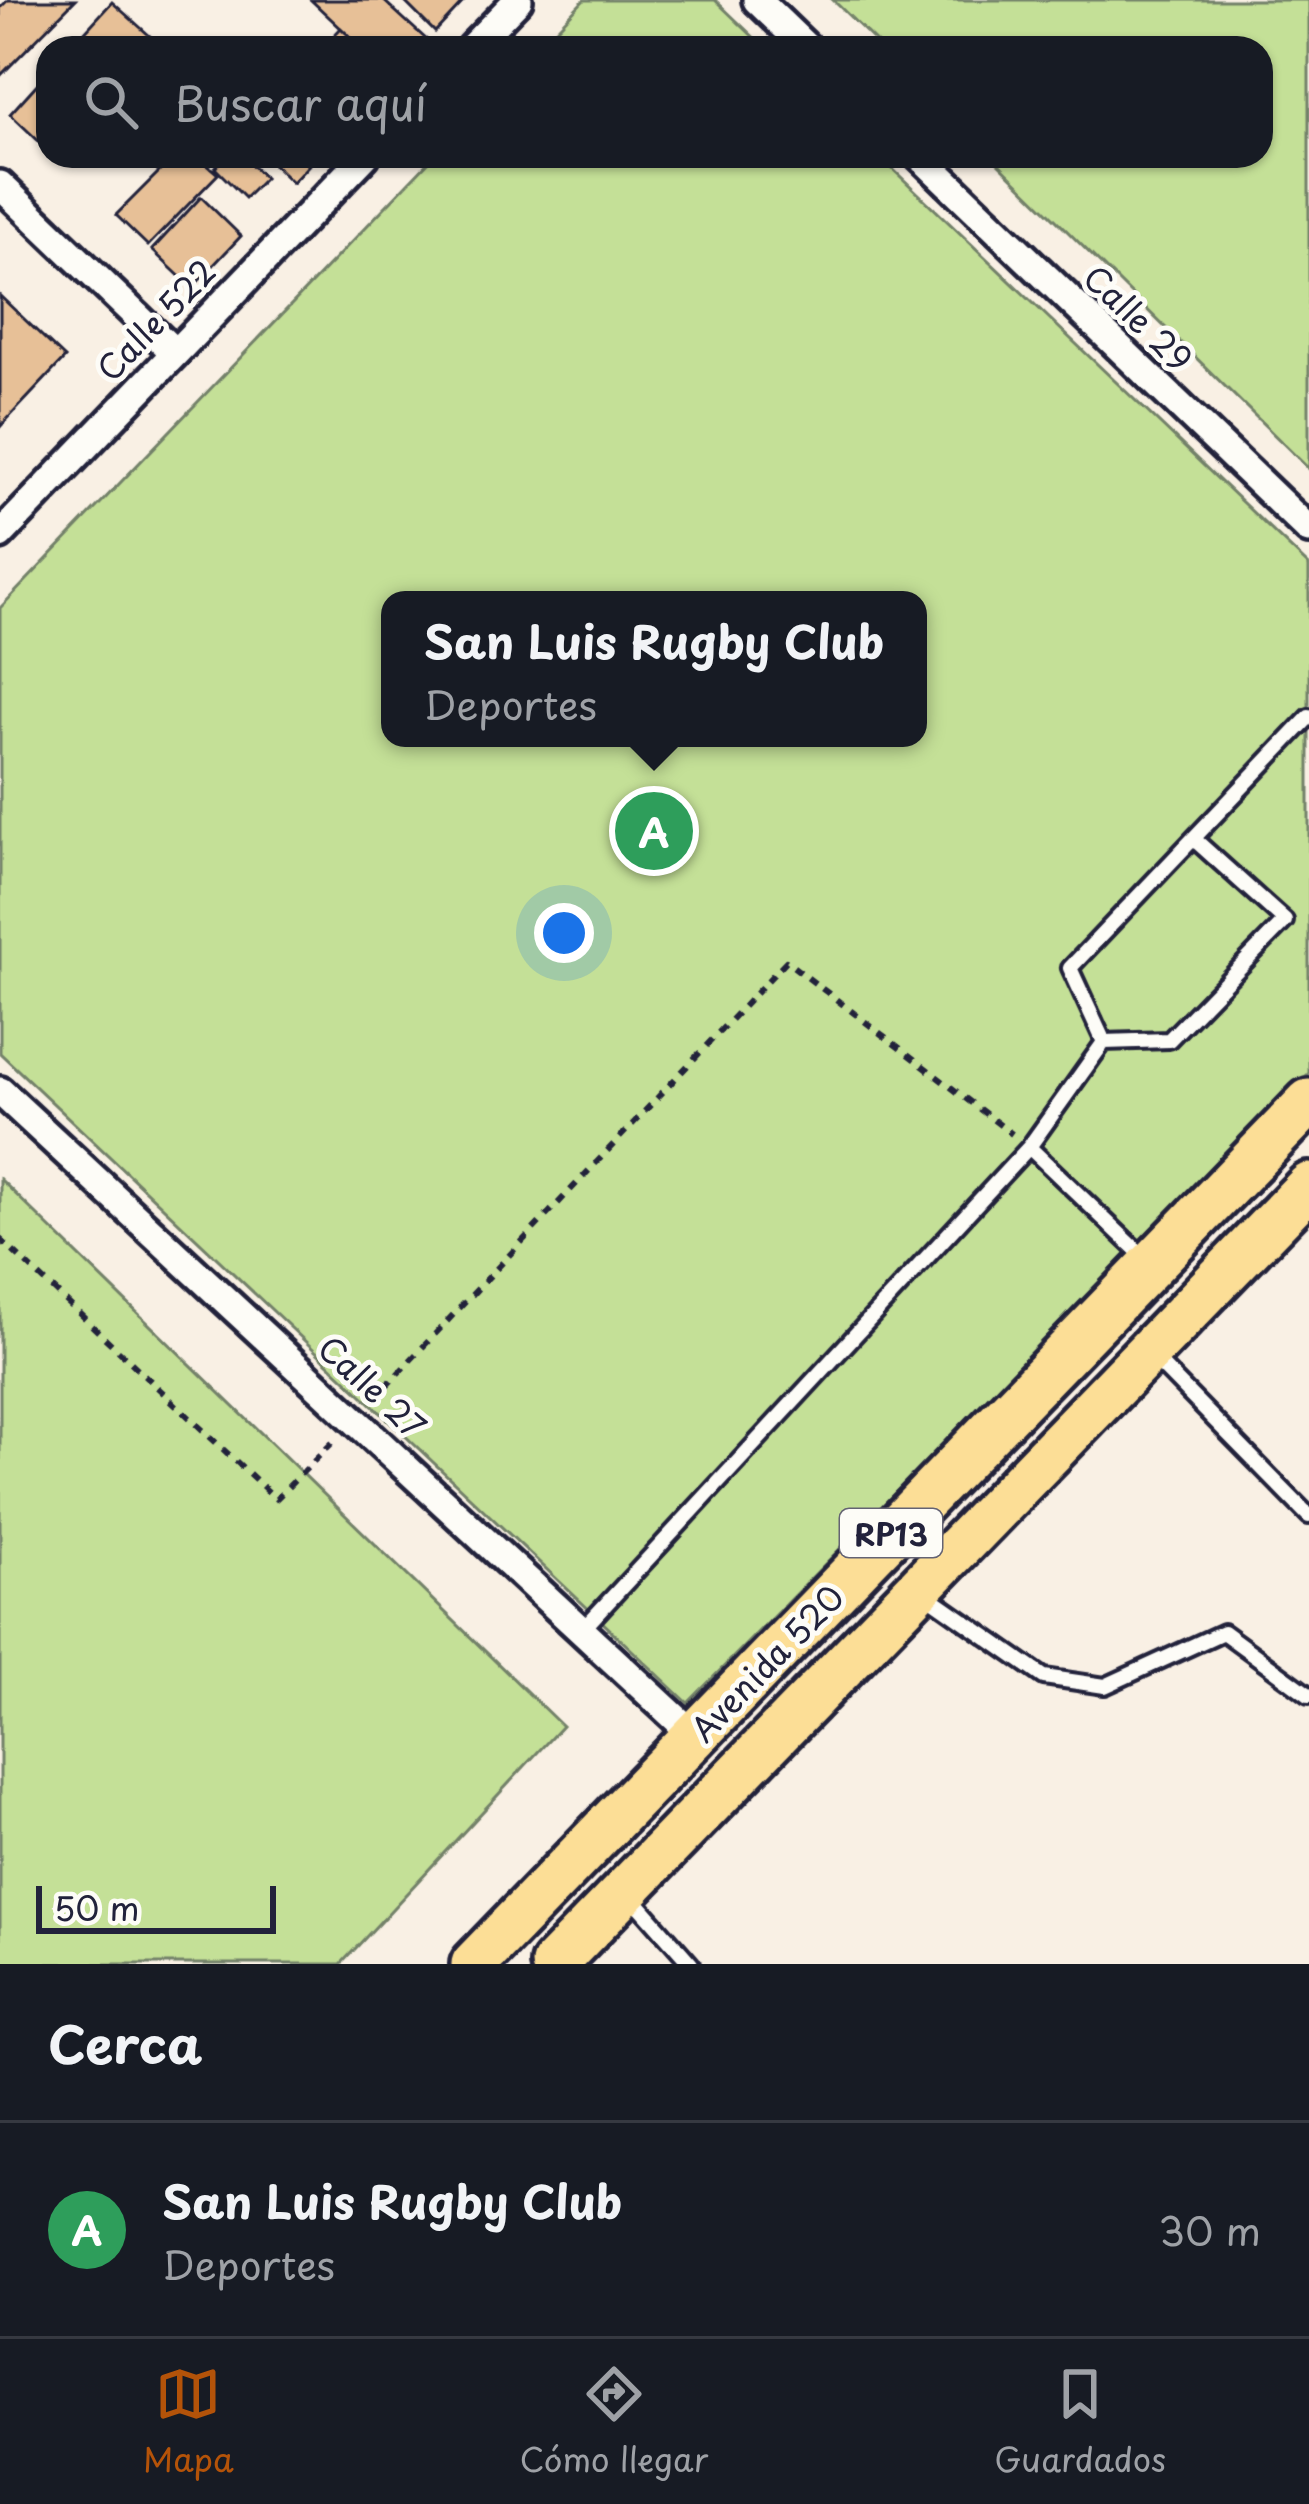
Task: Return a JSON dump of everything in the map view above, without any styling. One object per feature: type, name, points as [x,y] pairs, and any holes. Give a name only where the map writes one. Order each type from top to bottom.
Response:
[{"type":"main road","name":"Avenida 520","points":[[475,1964],[1309,1102]]},
{"type":"main road","name":"Avenida 520","points":[[554,1964],[1309,1186]]},
{"type":"street","points":[[483,36],[518,0]]},
{"type":"street","points":[[758,0],[795,36]]},
{"type":"street","name":"Calle 522","points":[[0,535],[353,168]]},
{"type":"street","name":"Calle 29","points":[[932,168],[1309,530]]},
{"type":"street","points":[[0,184],[173,351]]},
{"type":"street","name":"Calle 27","points":[[0,1091],[695,1736]]},
{"type":"lane","points":[[1104,1042],[1070,968],[1309,717]]},
{"type":"lane","points":[[1104,1042],[1169,1040],[1285,921],[1195,840]]},
{"type":"lane","points":[[583,1629],[1029,1147],[1104,1042]]},
{"type":"lane","points":[[1029,1147],[1152,1264]]},
{"type":"lane","points":[[1148,1351],[1309,1516]]},
{"type":"lane","points":[[917,1589],[1044,1677],[1105,1686],[1223,1632],[1309,1695]]},
{"type":"lane","points":[[626,1890],[691,1964]]},
{"type":"path","points":[[0,1239],[276,1499],[786,961],[1029,1147]]},
{"type":"green space","points":[[584,0],[715,0],[752,36],[550,36]]},
{"type":"green space","points":[[833,0],[1309,0],[1309,469],[1003,168],[1273,168],[1273,36],[870,36]]},
{"type":"green space","points":[[422,168],[892,168],[1309,566],[1309,1073],[688,1703],[0,1053],[0,608]]},
{"type":"green space","points":[[0,1179],[562,1726],[341,1964],[0,1964]]},
{"type":"building","points":[[8,0],[75,0],[0,76],[0,8]]},
{"type":"building","points":[[311,0],[383,0],[423,36],[349,36]]},
{"type":"building","points":[[403,0],[465,0],[435,32]]},
{"type":"building","points":[[112,2],[150,36],[81,36]]},
{"type":"building","points":[[36,85],[36,139],[10,114]]},
{"type":"building","points":[[163,168],[211,168],[218,174],[148,246],[116,215]]},
{"type":"building","points":[[215,168],[255,168],[265,178],[245,198]]},
{"type":"building","points":[[277,168],[306,168],[292,183]]},
{"type":"building","points":[[201,197],[241,236],[192,288],[152,250]]},
{"type":"building","points":[[0,296],[65,358],[0,427]]},
{"type":"place","name":"San Luis Rugby Club","points":[[654,831]]}]
